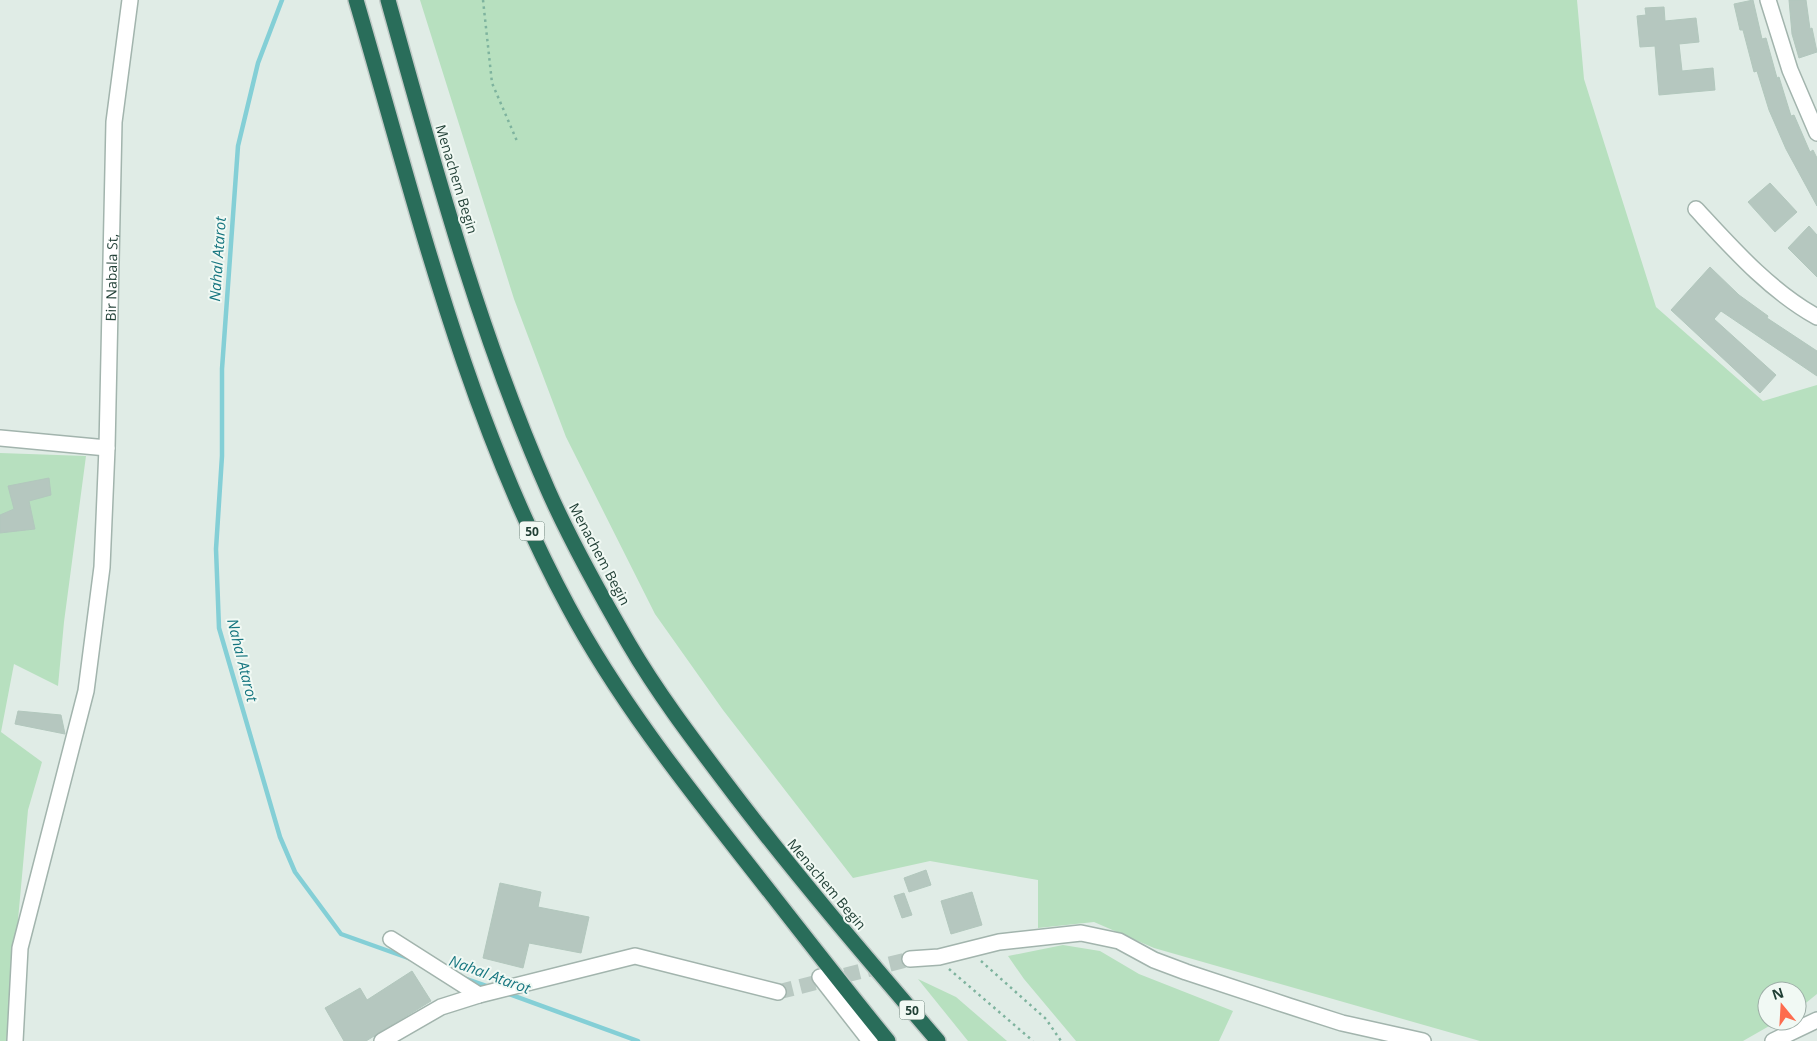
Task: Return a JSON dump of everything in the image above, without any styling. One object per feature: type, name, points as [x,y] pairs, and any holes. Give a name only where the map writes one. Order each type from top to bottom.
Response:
[{"type":"highway","name":"50","points":[[356,0],[440,287],[476,397],[523,511],[568,606],[667,761],[888,1041]]},
{"type":"highway","name":"Menachem Begin","points":[[388,0],[469,277],[504,380],[548,491],[591,576],[630,646],[696,744],[776,849],[938,1041]]},
{"type":"street","name":"Bir Nabala St,","points":[[15,1041],[20,948],[86,691],[102,567],[107,448],[114,122],[130,0]]},
{"type":"street","points":[[1768,0],[1790,70],[1817,133]]},
{"type":"street","points":[[1696,210],[1742,260],[1779,292],[1817,317]]},
{"type":"street","points":[[0,438],[107,448]]},
{"type":"street","points":[[910,959],[939,957],[998,942],[1081,932],[1118,941],[1154,960],[1186,972],[1316,1014],[1423,1041]]},
{"type":"street","points":[[391,939],[478,995]]},
{"type":"street","points":[[382,1041],[441,1007],[478,995],[635,956],[778,992]]},
{"type":"street","points":[[820,977],[870,1041]]},
{"type":"street","points":[[1772,1041],[1817,1020]]},
{"type":"path","points":[[483,0],[492,83],[517,141]]},
{"type":"path","points":[[968,949],[1046,1019],[1061,1041]]},
{"type":"path","points":[[939,957],[957,977],[1033,1041]]},
{"type":"green space","points":[[420,0],[1577,0],[1584,79],[1656,307],[1763,401],[1817,385],[1817,994],[1807,1002],[1807,981],[1757,981],[1757,1031],[1760,1031],[1743,1041],[1480,1041],[1154,948],[1094,922],[1038,928],[1038,880],[930,861],[853,878],[723,710],[655,614],[566,437],[514,299]]},
{"type":"green space","points":[[0,453],[86,456],[64,622],[58,686],[14,664],[1,732],[42,762],[28,810],[7,1041],[0,1041]]},
{"type":"green space","points":[[1063,945],[1100,951],[1139,974],[1233,1011],[1219,1041],[1076,1041],[1024,979],[1008,956]]},
{"type":"green space","points":[[918,979],[956,997],[1007,1041],[968,1041]]},
{"type":"building","points":[[1753,0],[1762,39],[1766,38],[1777,78],[1779,77],[1791,116],[1794,115],[1810,152],[1813,150],[1817,158],[1817,206],[1786,149],[1769,110],[1757,71],[1754,72],[1743,30],[1740,30],[1734,4]]},
{"type":"building","points":[[1789,0],[1806,0],[1810,29],[1812,28],[1817,52],[1799,58],[1792,34]]},
{"type":"building","points":[[1664,7],[1665,21],[1696,18],[1699,42],[1679,44],[1682,71],[1713,68],[1715,90],[1659,95],[1655,46],[1640,47],[1637,16],[1646,15],[1645,8]]},
{"type":"building","points":[[1770,183],[1797,212],[1775,232],[1748,202]]},
{"type":"building","points":[[1809,226],[1817,235],[1817,277],[1788,248]]},
{"type":"building","points":[[1710,267],[1739,295],[1768,316],[1767,318],[1817,351],[1817,376],[1721,311],[1714,319],[1776,375],[1760,393],[1671,310]]},
{"type":"building","points":[[49,478],[51,495],[29,501],[35,529],[0,533],[0,515],[14,509],[8,486]]},
{"type":"building","points":[[18,711],[61,715],[65,734],[15,724]]},
{"type":"building","points":[[926,870],[931,885],[909,892],[904,878]]},
{"type":"building","points":[[500,883],[541,892],[538,907],[589,917],[581,953],[529,943],[523,968],[483,958]]},
{"type":"building","points":[[972,892],[982,925],[951,934],[941,901]]},
{"type":"building","points":[[904,893],[912,915],[902,918],[894,896]]},
{"type":"building","points":[[412,971],[431,1001],[366,1041],[344,1041],[325,1008],[360,988],[367,1000]]},
{"type":"waterway","name":"Nahal Atarot","points":[[282,0],[258,63],[238,146],[222,369],[222,456],[216,549],[219,628],[280,837],[295,872],[341,934],[411,959]]},
{"type":"waterway","name":"Nahal Atarot","points":[[466,979],[489,987]]},
{"type":"waterway","name":"Nahal Atarot","points":[[506,993],[638,1041]]},
{"type":"tunnel","points":[[778,992],[910,959]]}]
